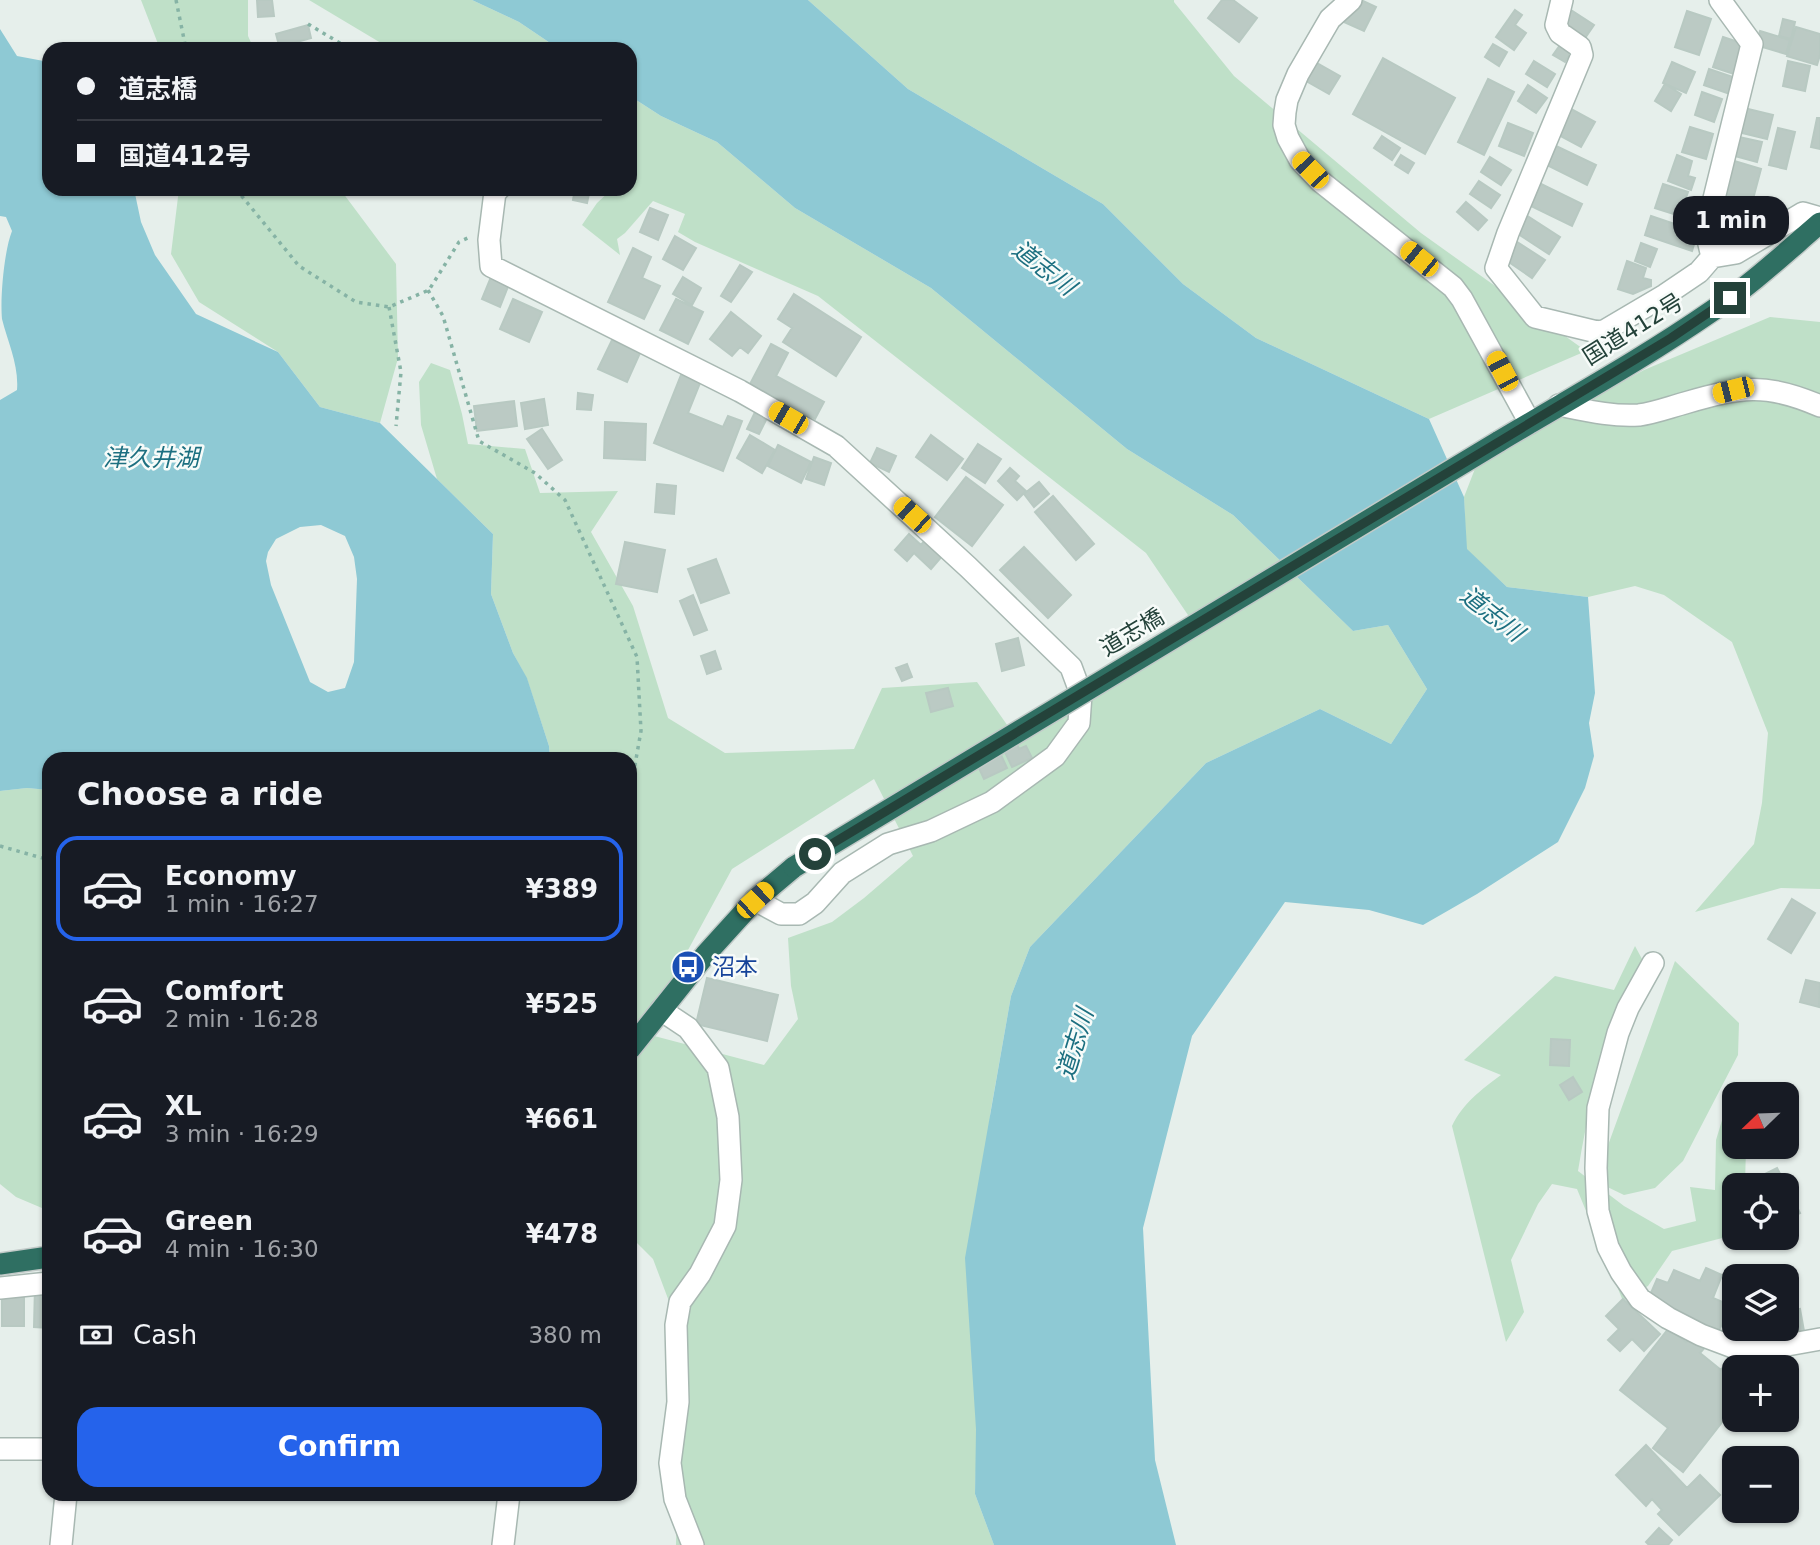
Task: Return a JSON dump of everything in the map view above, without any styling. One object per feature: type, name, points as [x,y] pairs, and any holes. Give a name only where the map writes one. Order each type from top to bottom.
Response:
[{"type":"highway","name":"国道412号","points":[[1498,442],[1671,338],[1714,309],[1762,273],[1820,221]]},
{"type":"highway","name":"道志橋","points":[[755,900],[794,867],[1498,442]]},
{"type":"highway","points":[[637,1040],[706,954],[755,900]]},
{"type":"highway","points":[[0,1264],[42,1258]]},
{"type":"street","points":[[1352,0],[1330,19],[1298,74],[1285,112],[1284,125],[1288,138],[1300,160],[1320,181],[1453,287],[1530,423]]},
{"type":"street","points":[[1562,0],[1556,25],[1560,33],[1580,47],[1582,55],[1496,262],[1497,272],[1535,317],[1597,332],[1604,331],[1665,295],[1699,271],[1712,257],[1736,253],[1803,213],[1820,221]]},
{"type":"street","points":[[1712,257],[1706,231],[1752,44],[1720,0]]},
{"type":"street","points":[[495,196],[491,266],[740,391],[836,446],[968,567],[1071,667],[1081,694],[1079,723],[1055,756],[992,802],[931,831],[888,844],[842,873],[814,903],[799,914],[781,914],[755,900]]},
{"type":"street","points":[[1559,405],[1589,411],[1640,415],[1733,390],[1751,388],[1787,393],[1820,406]]},
{"type":"street","points":[[1653,963],[1628,1008],[1618,1033],[1598,1108],[1598,1211],[1608,1247],[1640,1299],[1668,1318],[1701,1335],[1733,1347],[1759,1350],[1820,1339]]},
{"type":"street","points":[[661,1010],[688,1028],[718,1068],[728,1117],[731,1180],[725,1226],[700,1274],[680,1302],[676,1325],[678,1402],[670,1463],[675,1499],[693,1545]]},
{"type":"street","points":[[0,1288],[42,1284]]},
{"type":"street","points":[[0,1449],[42,1449]]},
{"type":"street","points":[[61,1545],[64,1501]]},
{"type":"street","points":[[503,1545],[508,1501]]},
{"type":"path","points":[[176,0],[185,42]]},
{"type":"path","points":[[309,24],[339,42]]},
{"type":"path","points":[[242,196],[299,266],[356,302],[389,307],[428,290],[459,242],[491,229]]},
{"type":"path","points":[[428,290],[443,316],[479,441],[535,473],[565,500],[637,657],[641,732],[637,754]]},
{"type":"path","points":[[389,307],[401,372],[396,426]]},
{"type":"path","points":[[0,846],[42,858]]},
{"type":"green space","points":[[141,0],[248,0],[248,36],[251,42],[157,42]]},
{"type":"green space","points":[[309,0],[472,0],[519,22],[549,42],[379,42]]},
{"type":"green space","points":[[808,0],[1174,0],[1234,76],[1421,233],[1586,351],[1429,419],[1256,338],[1183,284],[1103,204],[908,89]]},
{"type":"green space","points":[[637,101],[661,116],[717,142],[795,208],[931,288],[1127,449],[1233,515],[1353,631],[1388,625],[1427,689],[1391,744],[1320,709],[1206,763],[1030,947],[1011,996],[990,1115],[975,1494],[994,1545],[676,1545],[681,1333],[653,1259],[637,1243],[637,752],[549,752],[527,679],[513,653],[491,594],[493,534],[437,479],[421,425],[419,382],[431,363],[450,370],[468,444],[525,449],[540,493],[618,491],[591,532],[633,606],[668,718],[725,753],[854,749],[882,688],[977,682],[1019,742],[1190,618],[1146,553],[818,296],[695,242],[678,232],[685,214],[653,201],[617,239],[620,255],[582,225],[604,196],[637,196]],"holes":[[[874,779],[913,856],[832,922],[788,938],[791,986],[798,1019],[764,1065],[643,1033],[732,869]]]},
{"type":"green space","points":[[178,196],[345,196],[396,264],[398,358],[380,423],[320,407],[278,352],[199,302],[171,254]]},
{"type":"green space","points":[[1770,317],[1820,322],[1820,889],[1781,888],[1695,912],[1754,844],[1762,803],[1768,733],[1732,642],[1664,595],[1635,586],[1588,597],[1507,587],[1466,549],[1464,497],[1478,461],[1644,370]]},
{"type":"green space","points":[[42,789],[42,1208],[16,1197],[0,1184],[0,791]]},
{"type":"green space","points":[[1635,946],[1642,959],[1619,1009],[1601,1062],[1578,1171],[1624,1206],[1664,1229],[1696,1221],[1690,1187],[1715,1190],[1716,1140],[1722,1120],[1722,1159],[1746,1159],[1745,1173],[1722,1173],[1722,1238],[1672,1251],[1648,1286],[1623,1301],[1577,1189],[1552,1184],[1538,1204],[1511,1260],[1524,1312],[1506,1342],[1452,1126],[1467,1104],[1501,1075],[1464,1060],[1555,976],[1614,990]]},
{"type":"green space","points":[[1675,961],[1739,1023],[1738,1055],[1683,1161],[1655,1188],[1624,1195],[1595,1181]]},
{"type":"water","name":"道志川","points":[[472,0],[808,0],[908,89],[1103,204],[1183,284],[1256,338],[1429,419],[1464,497],[1467,549],[1507,587],[1588,597],[1595,693],[1589,723],[1594,756],[1585,788],[1558,842],[1423,925],[1369,910],[1285,902],[1192,1036],[1143,1228],[1155,1460],[1176,1545],[994,1545],[975,1494],[976,1429],[965,1258],[1011,996],[1030,947],[1206,763],[1320,709],[1391,744],[1427,689],[1388,625],[1353,631],[1233,515],[1127,449],[931,288],[795,208],[717,142],[661,116],[637,101],[637,42],[549,42],[519,22]]},
{"type":"water","name":"津久井湖","points":[[0,29],[17,56],[42,61],[42,196],[135,196],[141,222],[155,255],[196,314],[278,352],[320,407],[380,423],[493,534],[491,594],[513,653],[527,678],[549,752],[42,752],[42,789],[0,791],[0,400],[17,390],[15,363],[2,319],[2,288],[12,231],[6,217],[0,216]],"holes":[[[321,525],[345,536],[354,557],[357,579],[354,662],[345,688],[328,692],[310,682],[271,585],[266,561],[276,539],[300,527]]]},
{"type":"building","points":[[257,0],[272,0],[274,16],[258,17]]},
{"type":"building","points":[[1222,0],[1233,0],[1257,18],[1239,42],[1208,18]]},
{"type":"building","points":[[1355,0],[1376,7],[1364,31],[1344,22]]},
{"type":"building","points":[[1515,10],[1522,15],[1515,25],[1526,33],[1514,50],[1496,37]]},
{"type":"building","points":[[1571,10],[1594,25],[1585,38],[1563,23]]},
{"type":"building","points":[[1687,11],[1711,19],[1699,55],[1675,47]]},
{"type":"building","points":[[1783,19],[1795,22],[1791,39],[1779,36]]},
{"type":"building","points":[[308,25],[311,38],[297,42],[278,42],[276,34]]},
{"type":"building","points":[[1796,27],[1820,34],[1817,65],[1787,56]]},
{"type":"building","points":[[1760,31],[1790,40],[1786,54],[1756,45]]},
{"type":"building","points":[[1723,37],[1744,44],[1734,74],[1713,67]]},
{"type":"building","points":[[1493,44],[1507,52],[1499,66],[1485,57]]},
{"type":"building","points":[[1560,45],[1571,52],[1565,62],[1553,55]]},
{"type":"building","points":[[1383,58],[1455,98],[1425,154],[1353,114]]},
{"type":"building","points":[[1534,61],[1555,74],[1547,87],[1526,74]]},
{"type":"building","points":[[1788,61],[1810,66],[1805,91],[1783,86]]},
{"type":"building","points":[[1672,62],[1695,72],[1686,93],[1663,83]]},
{"type":"building","points":[[1317,63],[1340,76],[1329,94],[1306,81]]},
{"type":"building","points":[[1709,69],[1736,78],[1730,94],[1704,85]]},
{"type":"building","points":[[1488,79],[1514,92],[1484,155],[1458,142]]},
{"type":"building","points":[[1665,84],[1681,94],[1671,111],[1655,101]]},
{"type":"building","points":[[1528,85],[1547,98],[1536,113],[1518,101]]},
{"type":"building","points":[[1702,92],[1722,99],[1714,122],[1695,115]]},
{"type":"building","points":[[1744,108],[1773,115],[1767,139],[1738,132]]},
{"type":"building","points":[[1571,109],[1595,122],[1581,147],[1557,134]]},
{"type":"building","points":[[1817,118],[1820,118],[1820,149],[1811,147]]},
{"type":"building","points":[[1508,123],[1533,133],[1524,156],[1499,146]]},
{"type":"building","points":[[1690,127],[1713,134],[1706,159],[1682,152]]},
{"type":"building","points":[[1778,128],[1795,132],[1786,169],[1769,165]]},
{"type":"building","points":[[1382,136],[1400,148],[1392,160],[1374,148]]},
{"type":"building","points":[[1739,137],[1762,142],[1757,162],[1735,156]]},
{"type":"building","points":[[1556,146],[1596,165],[1587,185],[1547,165]]},
{"type":"building","points":[[1401,155],[1414,163],[1408,173],[1395,165]]},
{"type":"building","points":[[1677,155],[1692,161],[1688,176],[1695,178],[1691,190],[1668,181]]},
{"type":"building","points":[[1490,157],[1511,170],[1501,185],[1481,172]]},
{"type":"building","points":[[1731,160],[1761,169],[1749,214],[1719,205]]},
{"type":"building","points":[[1479,181],[1500,195],[1491,208],[1470,194]]},
{"type":"building","points":[[1539,183],[1582,204],[1572,226],[1529,205]]},
{"type":"building","points":[[1663,184],[1688,192],[1680,216],[1655,208]]},
{"type":"building","points":[[574,196],[588,196],[587,203],[573,200]]},
{"type":"building","points":[[1466,202],[1487,220],[1478,230],[1457,212]]},
{"type":"building","points":[[650,208],[668,215],[658,240],[640,232]]},
{"type":"building","points":[[1526,215],[1560,237],[1549,254],[1515,232]]},
{"type":"building","points":[[1651,216],[1698,232],[1692,251],[1645,235]]},
{"type":"building","points":[[675,236],[696,248],[683,270],[663,259]]},
{"type":"building","points":[[1511,238],[1545,260],[1532,278],[1500,256]]},
{"type":"building","points":[[1641,243],[1657,249],[1650,267],[1635,261]]},
{"type":"building","points":[[633,248],[651,257],[642,278],[660,286],[644,319],[608,302]]},
{"type":"building","points":[[1627,261],[1646,268],[1643,278],[1651,280],[1651,286],[1633,294],[1618,289]]},
{"type":"building","points":[[740,265],[752,272],[731,302],[721,296]]},
{"type":"building","points":[[491,277],[509,284],[500,307],[482,299]]},
{"type":"building","points":[[683,277],[701,288],[692,305],[673,294]]},
{"type":"building","points":[[794,294],[861,337],[836,376],[783,342],[792,328],[778,319]]},
{"type":"building","points":[[513,299],[542,312],[529,342],[500,329]]},
{"type":"building","points":[[676,299],[703,312],[688,344],[660,330]]},
{"type":"building","points":[[731,312],[761,336],[748,353],[740,347],[732,356],[710,339]]},
{"type":"building","points":[[612,340],[640,353],[627,382],[598,369]]},
{"type":"building","points":[[771,344],[788,353],[776,376],[824,402],[815,419],[750,384]]},
{"type":"building","points":[[681,375],[700,383],[688,413],[723,427],[728,416],[742,421],[723,471],[654,443]]},
{"type":"building","points":[[578,393],[593,395],[591,410],[577,409]]},
{"type":"building","points":[[544,399],[548,425],[525,429],[521,403]]},
{"type":"building","points":[[514,401],[517,426],[477,431],[474,406]]},
{"type":"building","points":[[755,412],[767,418],[759,434],[747,429]]},
{"type":"building","points":[[605,422],[646,424],[645,460],[604,458]]},
{"type":"building","points":[[542,429],[562,460],[548,469],[527,439]]},
{"type":"building","points":[[750,435],[775,450],[762,473],[737,458]]},
{"type":"building","points":[[931,435],[963,459],[947,480],[916,457]]},
{"type":"building","points":[[978,444],[1001,459],[985,483],[962,468]]},
{"type":"building","points":[[778,445],[811,462],[801,483],[768,466]]},
{"type":"building","points":[[877,448],[896,456],[889,472],[870,463]]},
{"type":"building","points":[[814,457],[831,463],[824,485],[806,479]]},
{"type":"building","points":[[1010,468],[1019,476],[1015,481],[1026,491],[1017,500],[998,481]]},
{"type":"building","points":[[966,477],[1003,505],[972,546],[935,517]]},
{"type":"building","points":[[1039,482],[1049,494],[1034,507],[1024,494]]},
{"type":"building","points":[[657,484],[676,486],[674,514],[655,512]]},
{"type":"building","points":[[1053,496],[1094,544],[1076,560],[1035,512]]},
{"type":"building","points":[[909,534],[921,545],[926,539],[943,555],[931,569],[914,553],[907,561],[895,550]]},
{"type":"building","points":[[625,542],[665,550],[657,592],[616,584]]},
{"type":"building","points":[[1024,547],[1071,595],[1048,618],[1000,570]]},
{"type":"building","points":[[716,559],[729,593],[701,603],[688,569]]},
{"type":"building","points":[[693,595],[707,630],[694,635],[680,601]]},
{"type":"building","points":[[1018,638],[1024,665],[1002,671],[996,644]]},
{"type":"building","points":[[715,651],[721,669],[707,674],[701,656]]},
{"type":"building","points":[[907,664],[912,677],[902,681],[896,668]]},
{"type":"building","points":[[948,688],[953,706],[931,712],[926,693]]},
{"type":"building","points":[[1017,744],[1019,749],[1026,746],[1032,758],[1012,767],[1004,750]]},
{"type":"building","points":[[1001,755],[1007,768],[984,779],[978,766]]},
{"type":"building","points":[[1792,899],[1815,913],[1791,953],[1768,939]]},
{"type":"building","points":[[707,978],[778,995],[767,1041],[696,1024]]},
{"type":"building","points":[[1806,980],[1820,983],[1819,1007],[1800,1002]]},
{"type":"building","points":[[1551,1039],[1570,1040],[1569,1066],[1550,1065]]},
{"type":"building","points":[[1573,1077],[1582,1092],[1569,1100],[1560,1085]]},
{"type":"building","points":[[1777,1168],[1780,1173],[1767,1173]]},
{"type":"building","points":[[1706,1268],[1722,1275],[1713,1298],[1722,1302],[1722,1324],[1718,1332],[1647,1302],[1657,1279],[1668,1283],[1674,1270],[1700,1281]]},
{"type":"building","points":[[35,1286],[42,1286],[42,1328],[34,1327]]},
{"type":"building","points":[[2,1291],[24,1291],[24,1326],[2,1326]]},
{"type":"building","points":[[1623,1299],[1660,1334],[1644,1351],[1632,1339],[1620,1351],[1608,1340],[1619,1329],[1606,1316]]},
{"type":"building","points":[[1799,1309],[1804,1331],[1799,1332]]},
{"type":"building","points":[[1669,1328],[1686,1342],[1693,1334],[1707,1345],[1700,1353],[1722,1369],[1722,1422],[1683,1472],[1653,1448],[1668,1428],[1620,1390]]},
{"type":"building","points":[[1646,1445],[1687,1488],[1700,1475],[1720,1495],[1679,1535],[1658,1514],[1662,1510],[1652,1499],[1646,1506],[1616,1475]]},
{"type":"building","points":[[1659,1528],[1672,1540],[1668,1545],[1649,1545],[1646,1542]]},
{"type":"place","name":"沼本","points":[[688,967]]},
{"type":"route","points":[[815,854],[1671,338],[1730,298]]}]
